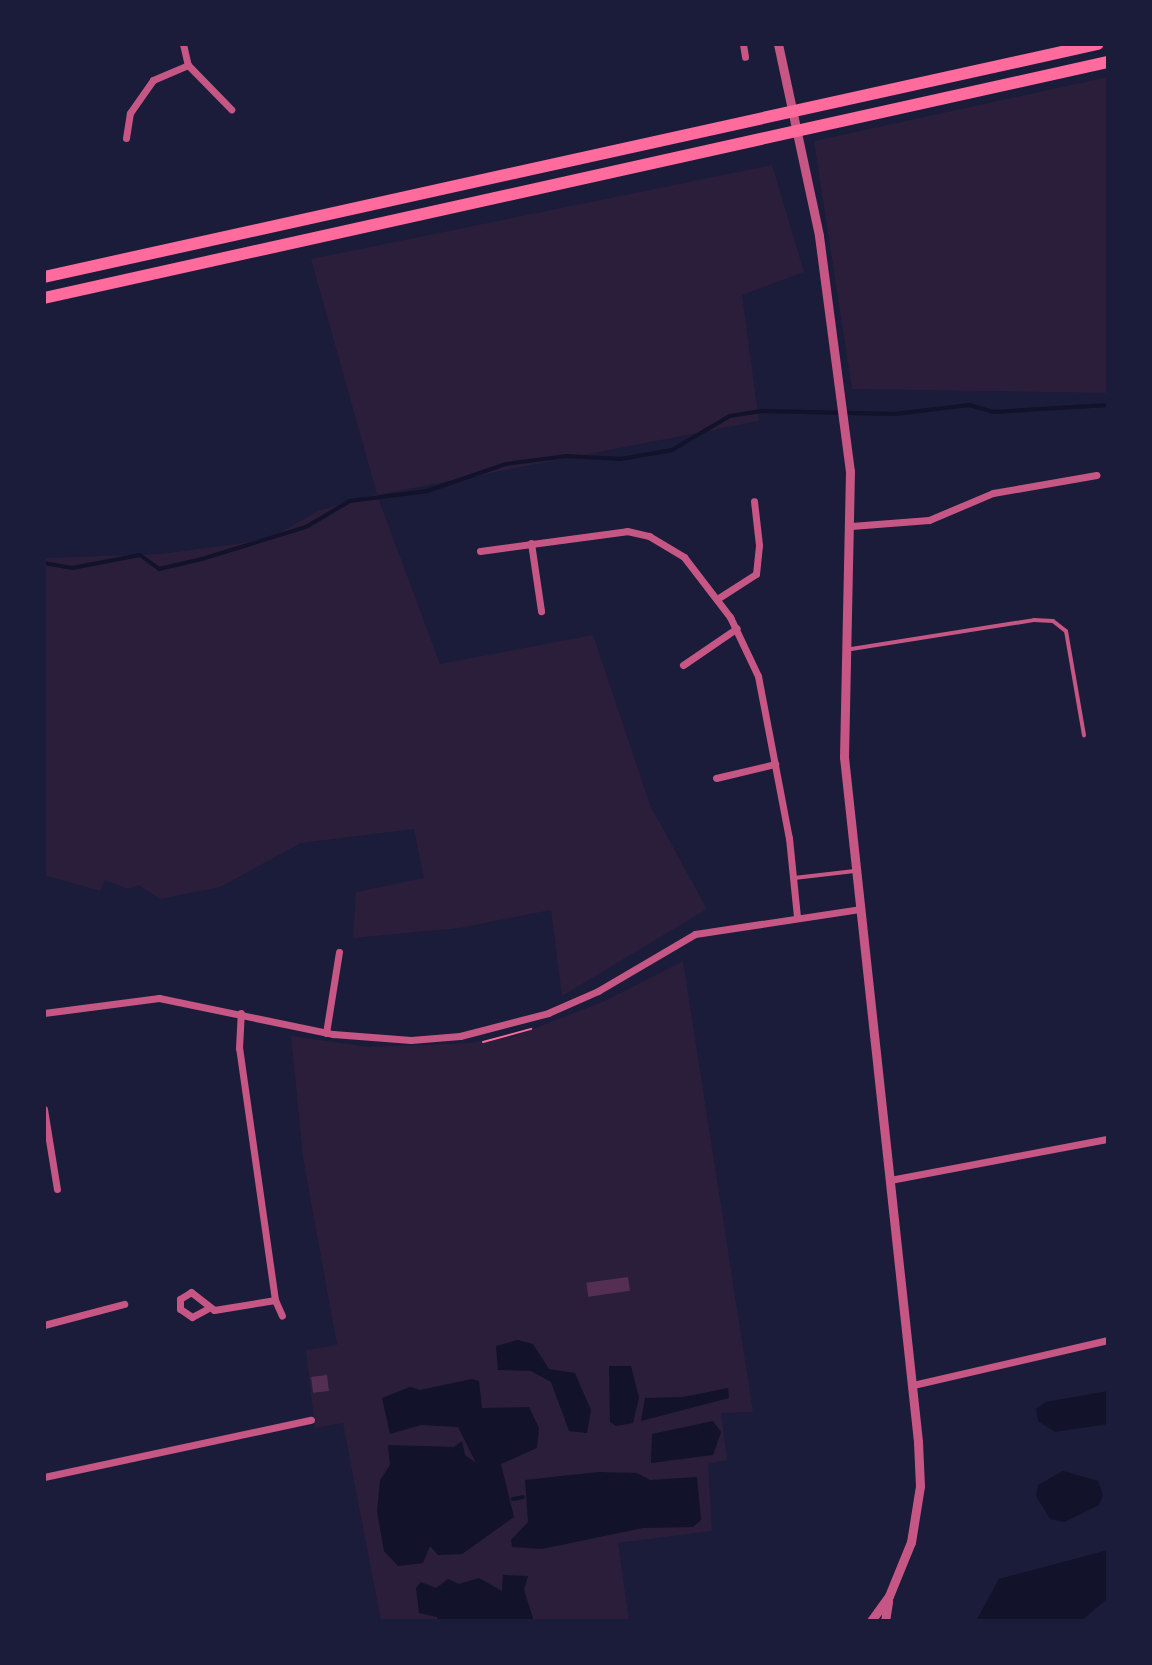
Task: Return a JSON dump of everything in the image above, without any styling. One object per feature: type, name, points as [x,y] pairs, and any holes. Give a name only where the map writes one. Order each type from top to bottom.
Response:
[{"type":"highway","points":[[44,277],[1098,44]]},
{"type":"highway","points":[[44,298],[1108,62]]},
{"type":"street","points":[[183,44],[188,65],[231,109]]},
{"type":"street","points":[[743,44],[745,57]]},
{"type":"street","points":[[778,44],[805,167],[845,425],[851,526],[843,651],[844,757],[913,1385],[918,1512],[889,1596],[885,1621]]},
{"type":"street","points":[[126,138],[130,113],[153,80],[188,65]]},
{"type":"street","points":[[851,526],[929,520],[993,493],[1096,475]]},
{"type":"street","points":[[717,599],[756,574],[759,545],[754,501]]},
{"type":"street","points":[[480,551],[597,531],[649,536],[684,557],[737,628],[758,676],[794,878],[797,917]]},
{"type":"street","points":[[531,543],[541,611]]},
{"type":"street","points":[[683,665],[737,628]]},
{"type":"street","points":[[716,778],[775,764]]},
{"type":"street","points":[[44,1013],[159,998],[326,1033],[411,1040],[504,1026],[598,991],[695,934],[861,909]]},
{"type":"street","points":[[326,1033],[339,952]]},
{"type":"street","points":[[241,1013],[239,1048],[275,1300],[282,1316]]},
{"type":"street","points":[[44,1109],[57,1189]]},
{"type":"street","points":[[890,1180],[1108,1139]]},
{"type":"street","points":[[210,1309],[275,1300]]},
{"type":"street","points":[[44,1325],[124,1304]]},
{"type":"street","points":[[913,1385],[1108,1340]]},
{"type":"street","points":[[44,1477],[311,1420]]},
{"type":"street","points":[[871,1621],[889,1596]]},
{"type":"lane","points":[[843,651],[1034,620],[1053,621],[1066,631],[1084,735]]},
{"type":"lane","points":[[794,878],[857,871]]},
{"type":"path","points":[[471,1045],[542,1025]]},
{"type":"shaded area","points":[[1108,77],[1108,393],[852,389],[814,141]]},
{"type":"shaded area","points":[[772,165],[804,272],[742,295],[759,421],[377,495],[440,664],[593,635],[650,805],[707,909],[562,996],[551,910],[460,928],[353,938],[356,892],[424,878],[414,829],[301,843],[220,887],[160,899],[138,885],[128,889],[105,880],[100,891],[44,875],[44,558],[161,554],[243,543],[274,536],[318,511],[377,494],[311,259]]},
{"type":"shaded area","points":[[683,961],[753,1412],[721,1413],[727,1460],[708,1464],[712,1531],[618,1543],[629,1621],[381,1621],[343,1423],[315,1428],[306,1350],[337,1345],[303,1158],[291,1036],[369,1047],[470,1043],[515,1036],[605,1001]]},
{"type":"shaded area","points":[[518,1340],[533,1344],[549,1369],[575,1373],[591,1410],[587,1433],[569,1431],[551,1382],[531,1371],[498,1370],[496,1346]]},
{"type":"shaded area","points":[[609,1366],[631,1366],[639,1398],[633,1423],[616,1426],[610,1422]]},
{"type":"shaded area","points":[[472,1379],[479,1381],[482,1408],[529,1407],[539,1428],[537,1448],[501,1464],[514,1517],[462,1554],[438,1555],[430,1546],[423,1563],[398,1566],[384,1551],[377,1511],[380,1480],[390,1465],[388,1445],[454,1447],[462,1441],[465,1455],[476,1463],[458,1427],[421,1425],[390,1434],[382,1398],[410,1387],[420,1390]]},
{"type":"shaded area","points":[[728,1388],[729,1398],[641,1421],[645,1398],[683,1397]]},
{"type":"shaded area","points":[[1108,1391],[1108,1424],[1055,1432],[1038,1421],[1036,1409],[1046,1402]]},
{"type":"shaded area","points":[[713,1421],[721,1432],[713,1455],[651,1463],[652,1434]]},
{"type":"shaded area","points":[[1063,1471],[1098,1481],[1103,1495],[1099,1505],[1064,1522],[1050,1519],[1036,1496],[1038,1485]]},
{"type":"shaded area","points":[[598,1472],[637,1473],[650,1480],[697,1477],[701,1520],[693,1527],[643,1528],[542,1549],[512,1547],[511,1540],[528,1522],[525,1480]]},
{"type":"shaded area","points":[[1108,1550],[1108,1598],[1081,1621],[976,1621],[999,1579]]},
{"type":"shaded area","points":[[503,1575],[528,1576],[524,1590],[534,1621],[437,1621],[437,1617],[419,1613],[416,1588],[421,1582],[436,1588],[448,1579],[459,1584],[479,1578],[502,1591]]},
{"type":"building","points":[[628,1277],[630,1291],[588,1297],[586,1283]]},
{"type":"building","points":[[327,1375],[329,1391],[313,1393],[311,1377]]},
{"type":"waterway","points":[[44,563],[72,568],[140,555],[159,569],[306,527],[350,501],[427,491],[506,464],[566,456],[621,459],[672,450],[730,416],[763,411],[895,414],[969,405],[993,412],[1108,405]]},
{"type":"waterway","points":[[513,1499],[523,1497]]}]
